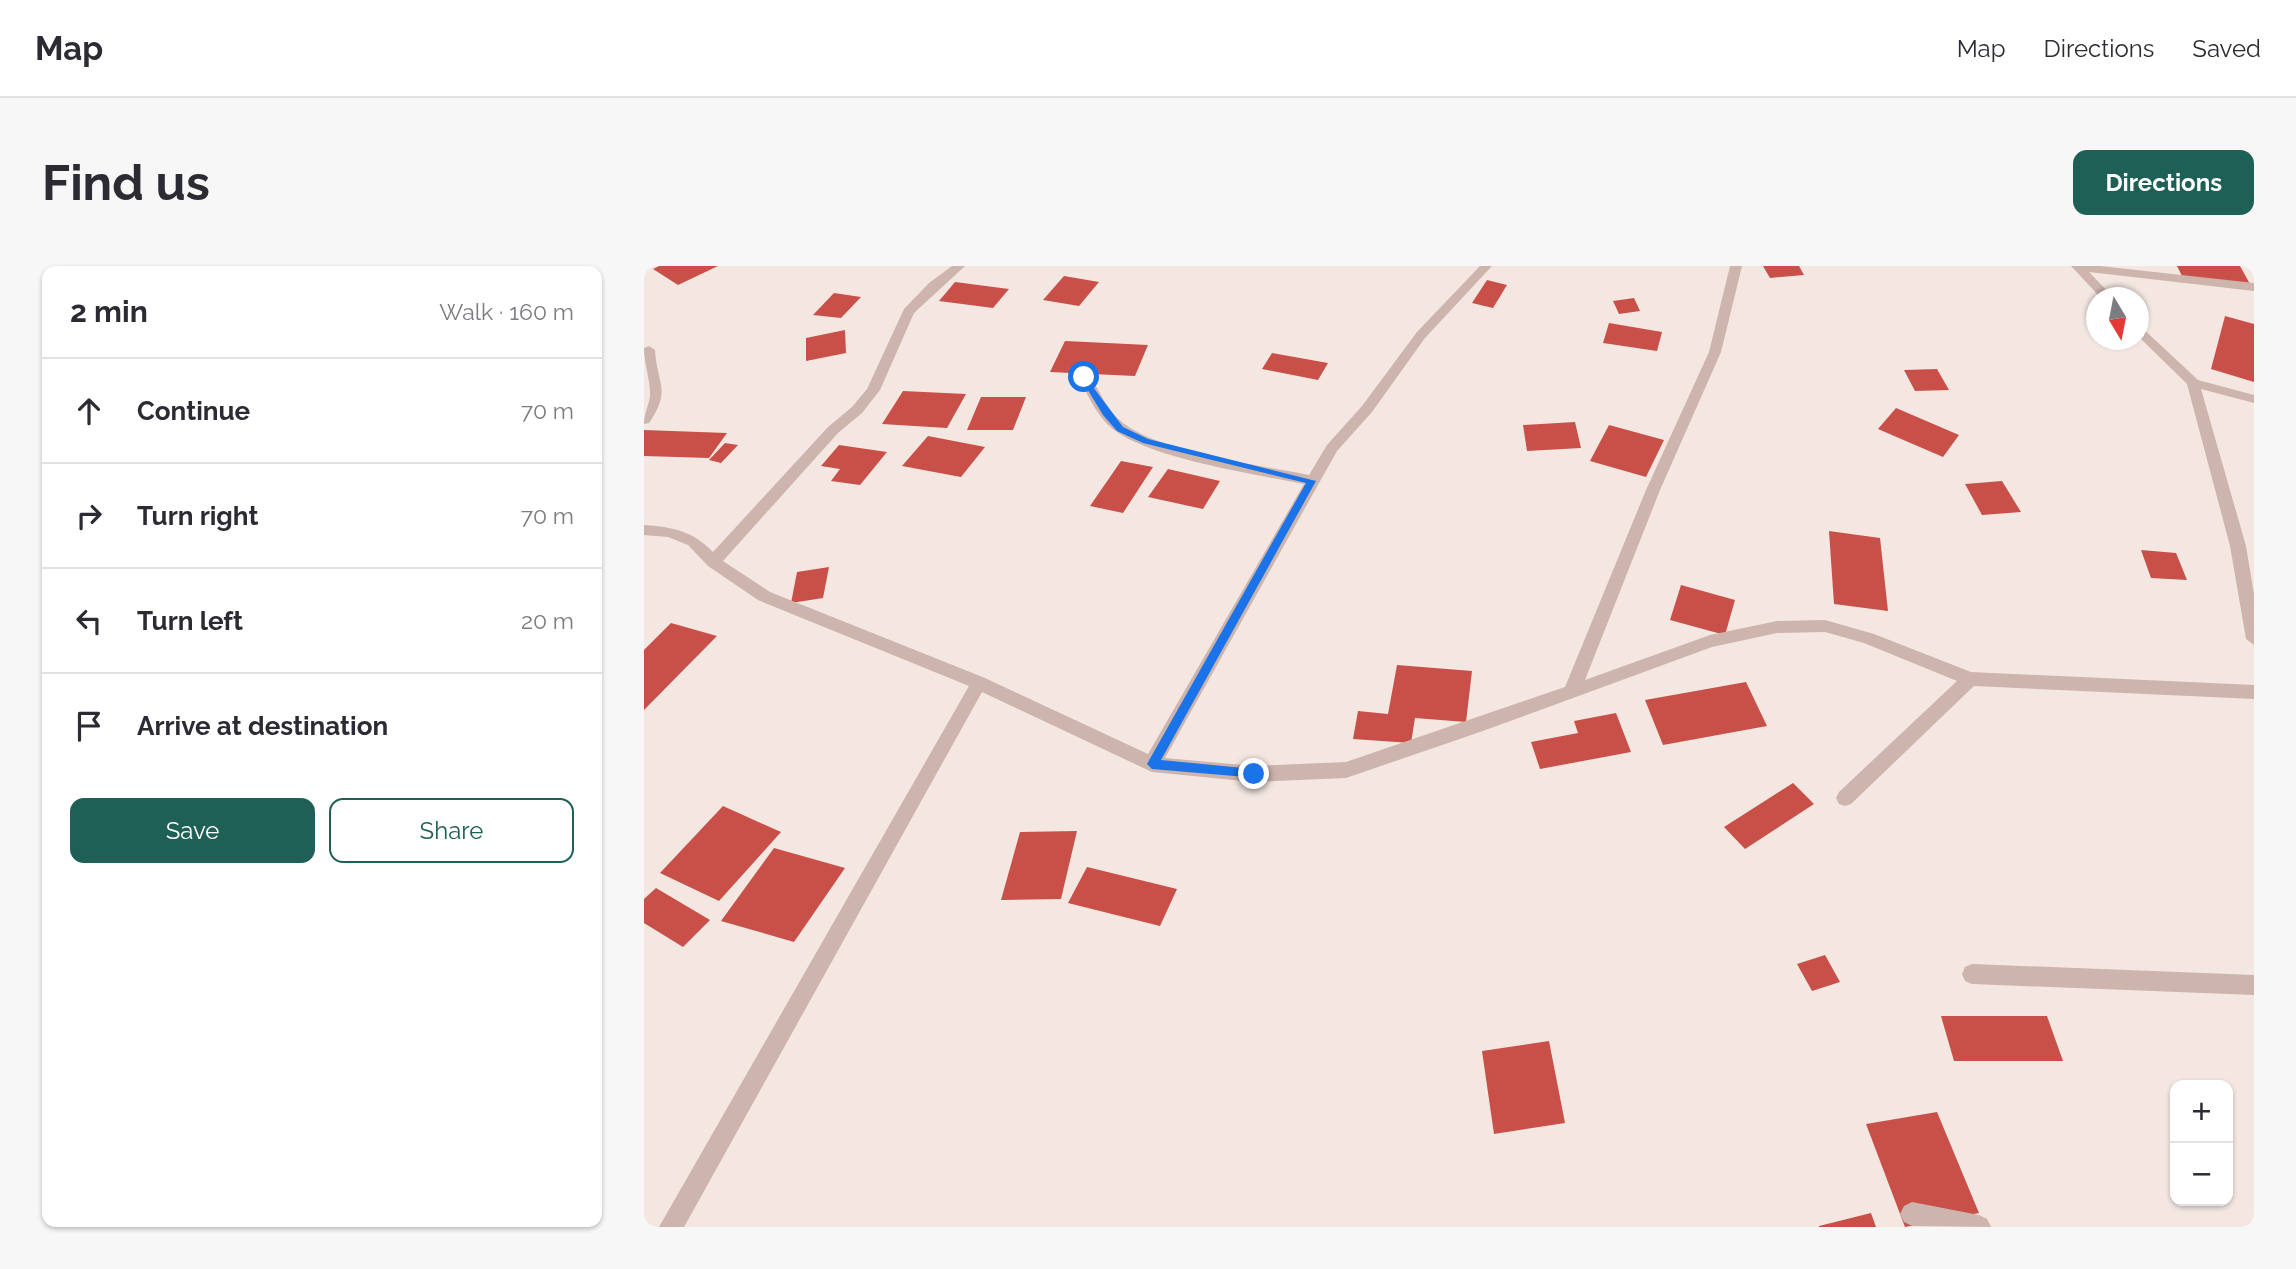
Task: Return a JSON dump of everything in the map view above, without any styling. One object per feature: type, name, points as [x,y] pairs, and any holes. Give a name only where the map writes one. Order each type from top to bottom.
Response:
[{"type":"street","points":[[713,562],[833,430],[857,410],[873,390],[908,312],[933,286],[959,266]]},
{"type":"street","points":[[1152,764],[1332,448],[1367,409],[1421,335],[1486,266]]},
{"type":"street","points":[[1572,691],[1653,489],[1715,352],[1737,266]]},
{"type":"street","points":[[2078,266],[2254,287]]},
{"type":"street","points":[[2078,266],[2098,287]]},
{"type":"street","points":[[2149,339],[2193,383],[2238,546],[2254,639]]},
{"type":"street","points":[[644,420],[656,405],[659,396],[648,365],[649,350]]},
{"type":"street","points":[[1084,377],[1106,413],[1120,429],[1146,441],[1312,481]]},
{"type":"street","points":[[2193,383],[2254,399]]},
{"type":"street","points":[[644,530],[670,532],[693,541],[713,562],[764,596],[979,683],[1152,764],[1254,774],[1346,770],[1710,641],[1777,627],[1825,626],[1868,638],[1970,679],[2254,692]]},
{"type":"street","points":[[1844,797],[1970,679]]},
{"type":"street","points":[[671,1227],[979,683]]},
{"type":"street","points":[[1972,974],[2254,985]]},
{"type":"street","points":[[1912,1214],[1979,1227]]},
{"type":"building","points":[[659,266],[718,266],[678,285],[653,269]]},
{"type":"building","points":[[1763,266],[1799,266],[1804,275],[1770,278]]},
{"type":"building","points":[[2177,266],[2240,266],[2250,284],[2184,280]]},
{"type":"building","points":[[1064,276],[1099,282],[1079,306],[1043,300]]},
{"type":"building","points":[[1487,280],[1507,285],[1493,308],[1472,303]]},
{"type":"building","points":[[955,282],[1009,289],[993,308],[939,301]]},
{"type":"building","points":[[834,293],[861,297],[841,318],[813,315]]},
{"type":"building","points":[[1634,298],[1640,311],[1619,314],[1613,301]]},
{"type":"building","points":[[2225,316],[2254,324],[2254,382],[2211,369]]},
{"type":"building","points":[[1609,323],[1662,332],[1657,351],[1603,343]]},
{"type":"building","points":[[845,330],[846,353],[806,361],[806,338]]},
{"type":"building","points":[[1065,341],[1148,345],[1135,376],[1050,372]]},
{"type":"building","points":[[1272,353],[1328,363],[1318,380],[1262,369]]},
{"type":"building","points":[[1937,369],[1949,390],[1915,391],[1904,370]]},
{"type":"building","points":[[903,391],[966,394],[947,428],[882,424]]},
{"type":"building","points":[[981,397],[1026,397],[1013,430],[967,430]]},
{"type":"building","points":[[1896,408],[1959,435],[1943,457],[1878,429]]},
{"type":"building","points":[[1575,422],[1581,448],[1527,451],[1523,425]]},
{"type":"building","points":[[1609,425],[1664,440],[1646,477],[1590,461]]},
{"type":"building","points":[[644,430],[727,433],[709,458],[644,456]]},
{"type":"building","points":[[928,436],[985,447],[961,477],[902,466]]},
{"type":"building","points":[[725,443],[738,445],[721,463],[709,460]]},
{"type":"building","points":[[839,445],[887,452],[860,485],[831,481],[840,469],[821,466]]},
{"type":"building","points":[[1121,461],[1153,467],[1123,513],[1090,506]]},
{"type":"building","points":[[1168,469],[1220,481],[1203,509],[1148,497]]},
{"type":"building","points":[[2002,481],[2021,512],[1982,515],[1965,484]]},
{"type":"building","points":[[1829,531],[1880,538],[1888,611],[1834,604]]},
{"type":"building","points":[[2141,550],[2176,553],[2187,580],[2151,578]]},
{"type":"building","points":[[829,567],[823,598],[791,603],[797,572]]},
{"type":"building","points":[[1681,585],[1735,600],[1725,635],[1670,620]]},
{"type":"building","points":[[671,623],[717,636],[644,710],[644,650]]},
{"type":"building","points":[[1397,665],[1472,671],[1466,722],[1415,718],[1411,743],[1353,739],[1358,711],[1388,714]]},
{"type":"building","points":[[1746,682],[1767,726],[1663,745],[1645,700]]},
{"type":"building","points":[[1616,713],[1631,752],[1540,769],[1531,742],[1578,733],[1574,721]]},
{"type":"building","points":[[1793,783],[1814,804],[1745,849],[1724,827]]},
{"type":"building","points":[[723,806],[781,832],[719,901],[660,873]]},
{"type":"building","points":[[1077,831],[1061,899],[1001,900],[1020,832]]},
{"type":"building","points":[[774,848],[845,868],[794,942],[721,921]]},
{"type":"building","points":[[1087,867],[1177,889],[1160,926],[1068,903]]},
{"type":"building","points":[[656,888],[710,920],[683,947],[644,923],[644,899]]},
{"type":"building","points":[[1825,955],[1840,982],[1812,991],[1797,964]]},
{"type":"building","points":[[1941,1016],[2047,1016],[2063,1061],[1954,1061]]},
{"type":"building","points":[[1549,1041],[1565,1123],[1494,1134],[1482,1051]]},
{"type":"building","points":[[1937,1112],[1979,1213],[1905,1227],[1866,1124]]},
{"type":"building","points":[[1871,1213],[1876,1227],[1819,1227],[1819,1226]]},
{"type":"route","points":[[1084,377],[1106,413],[1120,429],[1146,441],[1312,481],[1152,764],[1254,774]]}]
